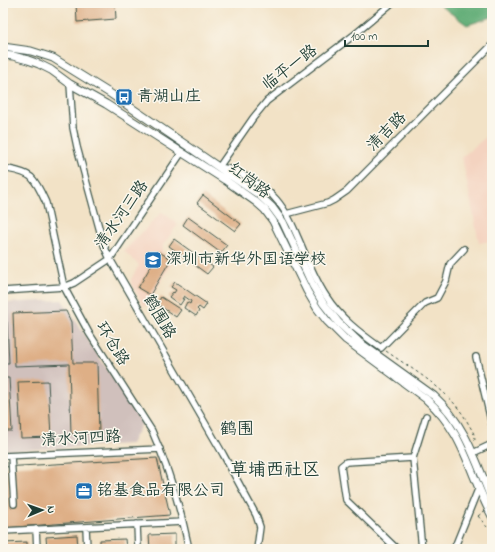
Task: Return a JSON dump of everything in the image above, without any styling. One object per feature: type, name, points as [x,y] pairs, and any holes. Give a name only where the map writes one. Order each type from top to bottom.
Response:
[{"type":"main road","name":"红岗路","points":[[3,47],[31,51],[53,58],[111,94],[258,194],[276,212],[287,229],[313,286],[322,302],[338,322],[359,342],[430,393],[444,405],[452,415],[473,452],[492,500]]},
{"type":"main road","name":"红岗路","points":[[3,55],[34,62],[51,70],[70,84],[182,152],[247,195],[265,210],[276,227],[307,291],[322,315],[346,340],[421,394],[436,407],[445,418],[458,437],[492,516]]},
{"type":"main road","points":[[82,91],[87,92],[90,90],[90,82]]},
{"type":"street","name":"临平一路","points":[[219,167],[253,118],[268,101],[354,35],[392,3]]},
{"type":"street","name":"清吉路","points":[[286,214],[328,203],[347,191],[492,45]]},
{"type":"street","name":"鹤围路","points":[[70,84],[73,128],[77,147],[105,248],[223,454],[256,515],[260,527],[257,549]]},
{"type":"street","name":"清水河三路","points":[[3,291],[64,287],[74,283],[110,259],[182,152]]},
{"type":"street","points":[[219,167],[234,170],[260,185],[276,198],[294,229],[314,276],[331,304],[349,324],[381,348],[425,303],[437,298],[446,281],[450,264],[464,249]]},
{"type":"street","name":"环仓路","points":[[3,168],[21,172],[30,177],[41,192],[46,203],[64,287],[89,333],[152,431],[160,449],[183,522],[189,549]]},
{"type":"street","points":[[476,357],[492,425]]},
{"type":"street","points":[[422,549],[413,458],[426,416]]},
{"type":"street","points":[[473,452],[492,444]]},
{"type":"street","name":"清水河四路","points":[[3,456],[160,449]]},
{"type":"street","points":[[11,456],[14,504]]},
{"type":"street","points":[[397,549],[346,500],[341,466],[346,462],[413,458]]},
{"type":"street","points":[[454,549],[479,487]]},
{"type":"street","points":[[3,531],[183,522]]},
{"type":"street","points":[[137,524],[138,549]]},
{"type":"street","points":[[86,527],[87,549]]},
{"type":"street","points":[[36,530],[37,549]]},
{"type":"path","points":[[487,527],[478,516],[492,505]]},
{"type":"shaded area","points":[[492,132],[492,241],[479,243],[462,157]]},
{"type":"shaded area","name":"深圳市新华外国语学校","points":[[162,212],[178,224],[163,245],[162,253],[173,259],[173,261],[149,302],[144,307],[131,283],[131,279],[139,265],[124,251]]},
{"type":"shaded area","points":[[62,300],[142,423],[131,444],[3,451],[3,303]]},
{"type":"green space","points":[[437,3],[492,3],[492,17],[467,25]]},
{"type":"building","points":[[76,3],[115,3],[116,19],[77,22]]},
{"type":"building","points":[[203,195],[241,224],[235,231],[197,203]]},
{"type":"building","points":[[188,217],[227,245],[221,253],[183,225]]},
{"type":"building","points":[[174,239],[213,267],[207,274],[169,246]]},
{"type":"building","points":[[159,252],[171,259],[150,295],[138,288]]},
{"type":"building","points":[[175,282],[207,304],[203,310],[199,307],[197,309],[199,311],[196,316],[184,308],[187,302],[190,304],[191,301],[184,296],[182,299],[184,299],[180,305],[169,297],[176,290],[171,287]]},
{"type":"building","points":[[161,297],[181,310],[176,317],[157,304]]},
{"type":"building","points":[[66,311],[71,322],[73,363],[97,363],[99,433],[71,434],[69,364],[15,366],[13,313]]},
{"type":"building","points":[[7,322],[9,363],[3,363],[3,323]]},
{"type":"building","points":[[3,378],[9,378],[12,431],[3,431]]},
{"type":"building","points":[[48,381],[51,437],[21,438],[18,382]]},
{"type":"building","name":"铭基食品有限公司","points":[[157,458],[170,515],[3,528],[3,467]]},
{"type":"building","points":[[175,534],[175,549],[150,549],[149,535]]},
{"type":"building","points":[[77,535],[78,549],[47,549],[46,537]]},
{"type":"building","points":[[125,539],[126,549],[100,549],[100,540]]},
{"type":"building","points":[[27,542],[27,549],[3,549],[3,543]]},
{"type":"place","name":"青湖山庄","points":[[124,97]]},
{"type":"place","name":"深圳市新华外国语学校","points":[[153,260]]},
{"type":"place","name":"铭基食品有限公司","points":[[84,491]]},
{"type":"district","name":"鹤围","points":[[237,429]]},
{"type":"district","name":"草埔西社区","points":[[275,471]]}]
